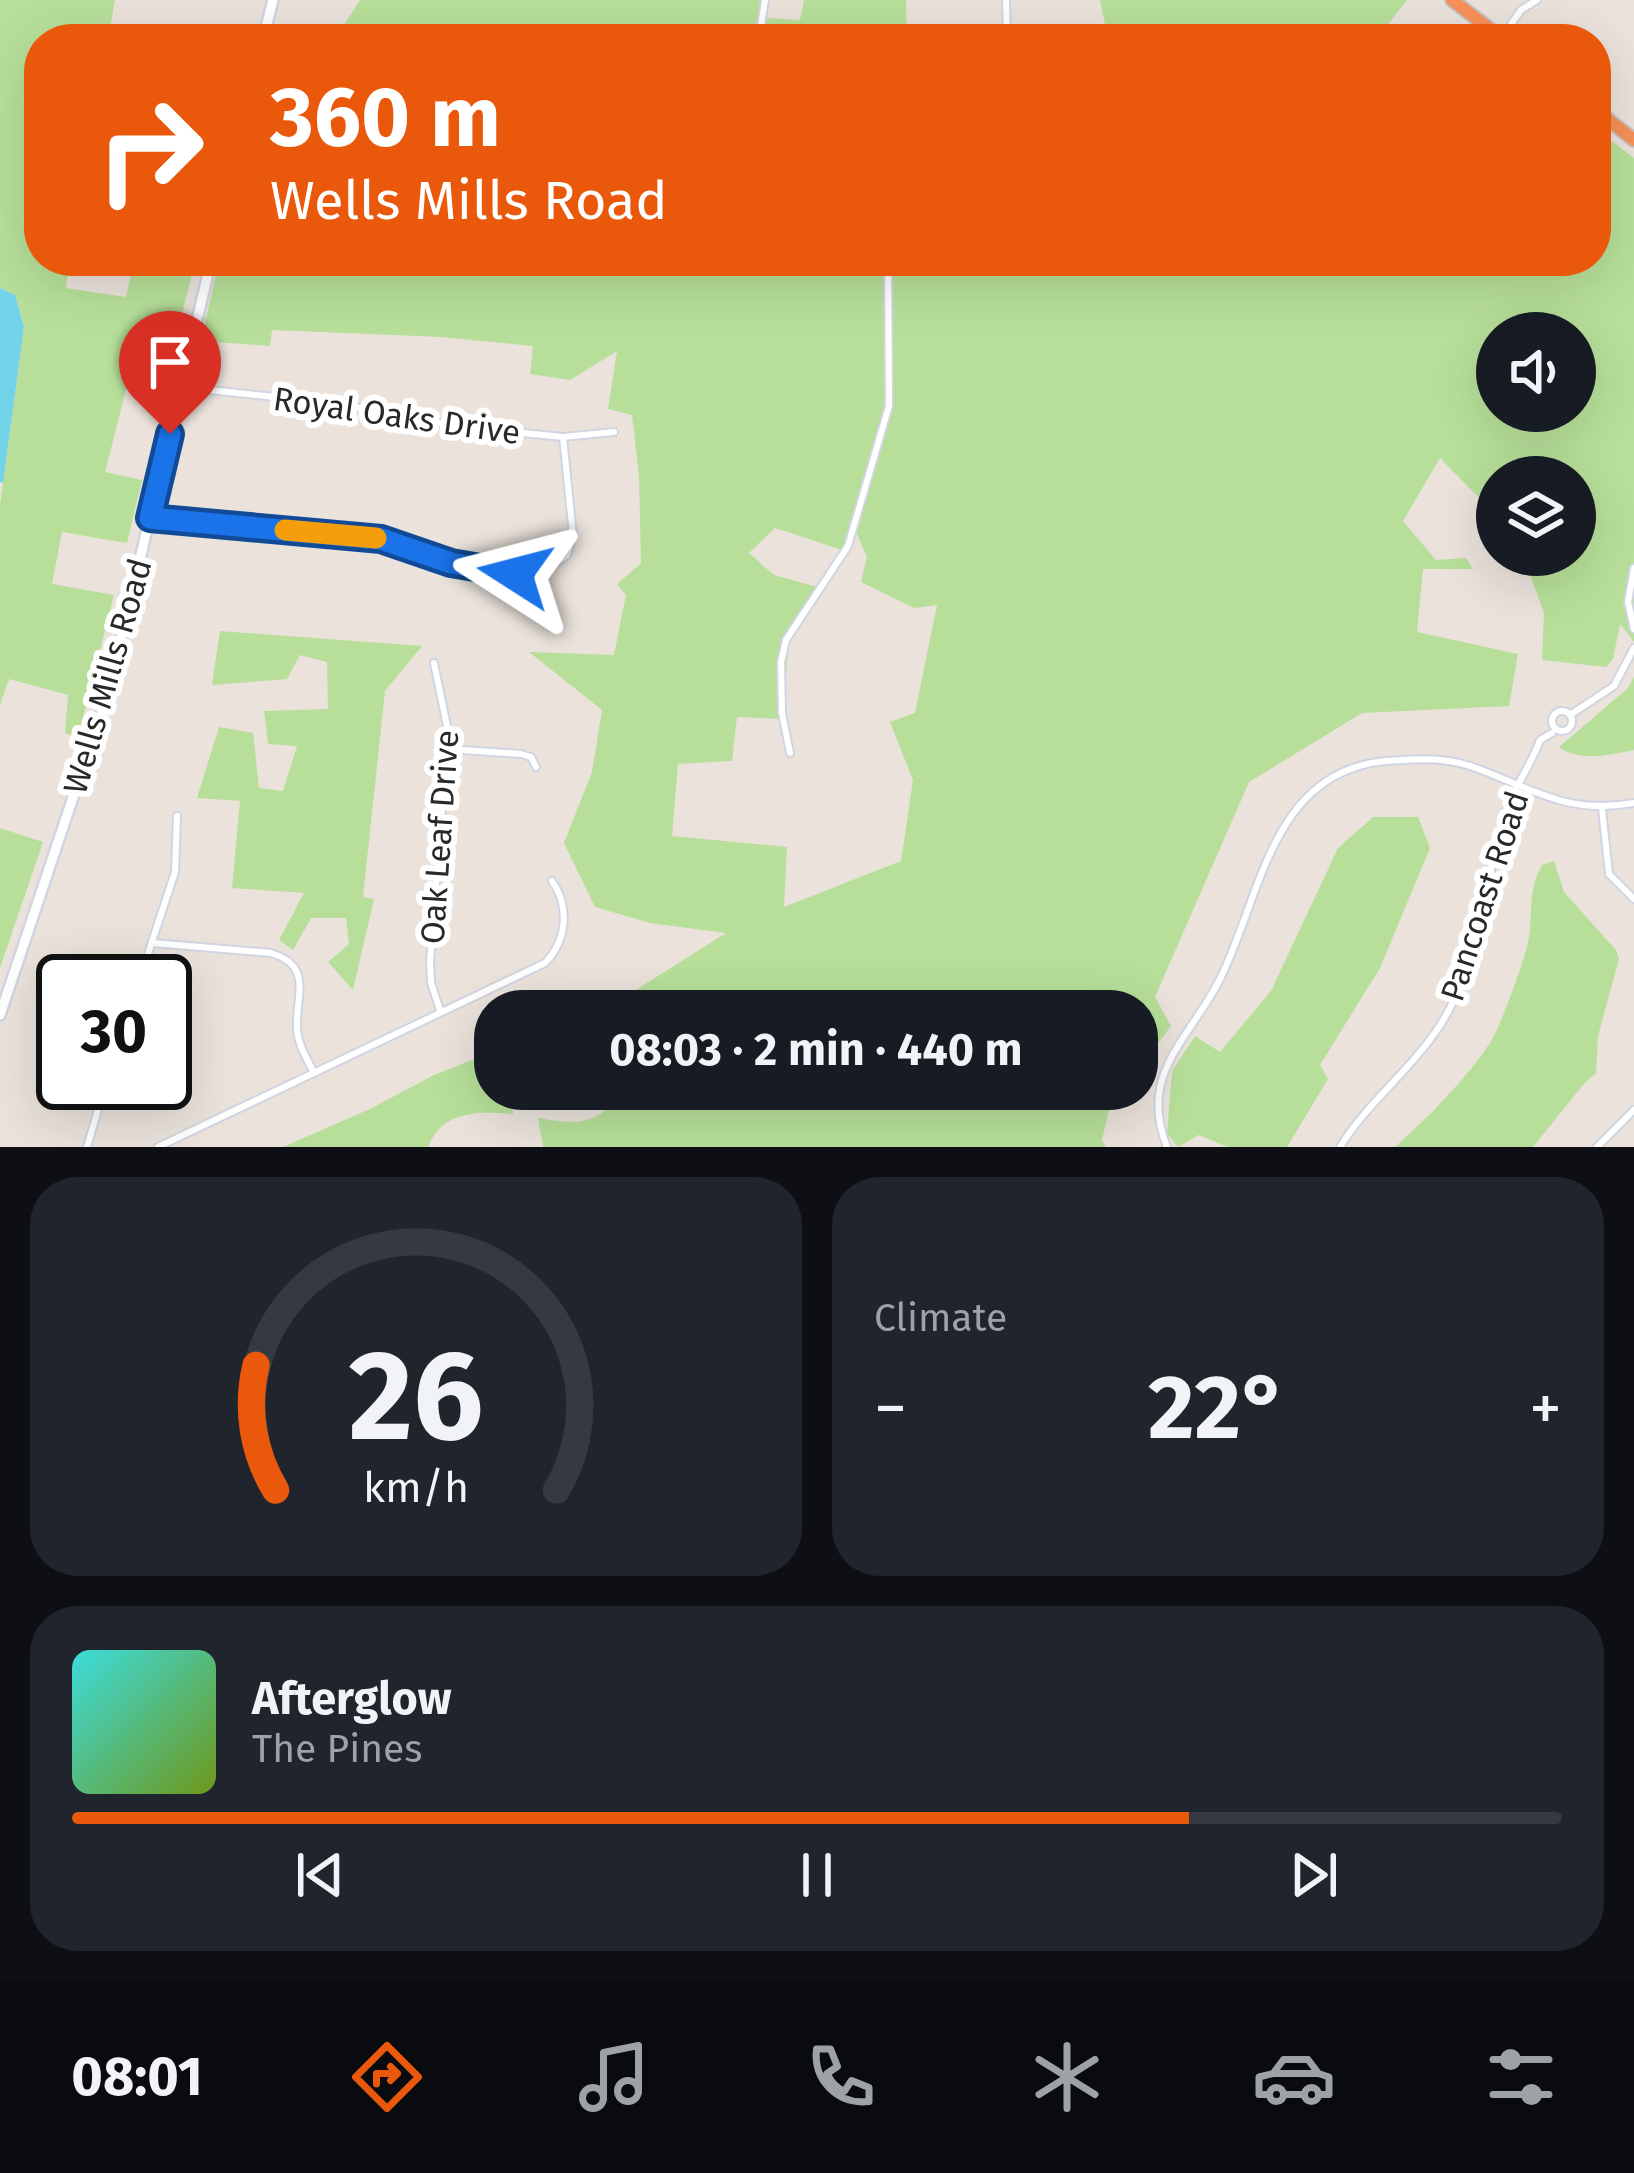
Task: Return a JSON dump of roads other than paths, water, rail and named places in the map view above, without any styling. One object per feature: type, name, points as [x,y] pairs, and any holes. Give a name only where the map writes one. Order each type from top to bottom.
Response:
[{"type":"highway","points":[[1452,0],[1483,24]]},
{"type":"main road","name":"Wells Mills Road","points":[[0,1015],[102,716],[208,276]]},
{"type":"street","points":[[1512,24],[1521,10],[1537,0]]},
{"type":"street","points":[[790,753],[782,713],[781,662],[786,640],[848,546],[889,406],[888,276]]},
{"type":"street","name":"Royal Oaks Drive","points":[[182,386],[563,437],[614,432]]},
{"type":"street","points":[[150,518],[381,539],[451,563],[533,574],[560,562],[573,535],[563,437]]},
{"type":"street","points":[[1634,568],[1628,602],[1634,629]]},
{"type":"street","points":[[1570,715],[1556,713],[1553,730],[1568,729],[1570,715],[1614,686],[1634,648]]},
{"type":"street","name":"Oak Leaf Drive","points":[[434,663],[447,715],[430,961],[440,1010]]},
{"type":"street","name":"Pancoast Road","points":[[1340,1147],[1367,1110],[1406,1072],[1448,1012],[1475,940],[1505,813],[1540,740],[1553,730]]},
{"type":"street","points":[[447,749],[520,754],[531,757],[536,767]]},
{"type":"street","points":[[1167,1147],[1157,1103],[1160,1079],[1218,984],[1263,862],[1303,800],[1320,786],[1369,763],[1417,756],[1472,766],[1562,803],[1602,809],[1634,803]]},
{"type":"street","points":[[1602,809],[1609,874],[1634,898]]},
{"type":"street","points":[[149,954],[175,872],[177,816]]},
{"type":"street","points":[[158,1147],[545,963],[553,955],[564,922],[562,896],[552,881]]},
{"type":"street","points":[[153,943],[271,953],[288,959],[299,980],[298,1036],[314,1073]]},
{"type":"street","points":[[87,1147],[98,1110]]},
{"type":"street","points":[[1597,1147],[1634,1110]]},
{"type":"water","points":[[0,288],[15,295],[24,327],[3,483],[0,482]]}]
